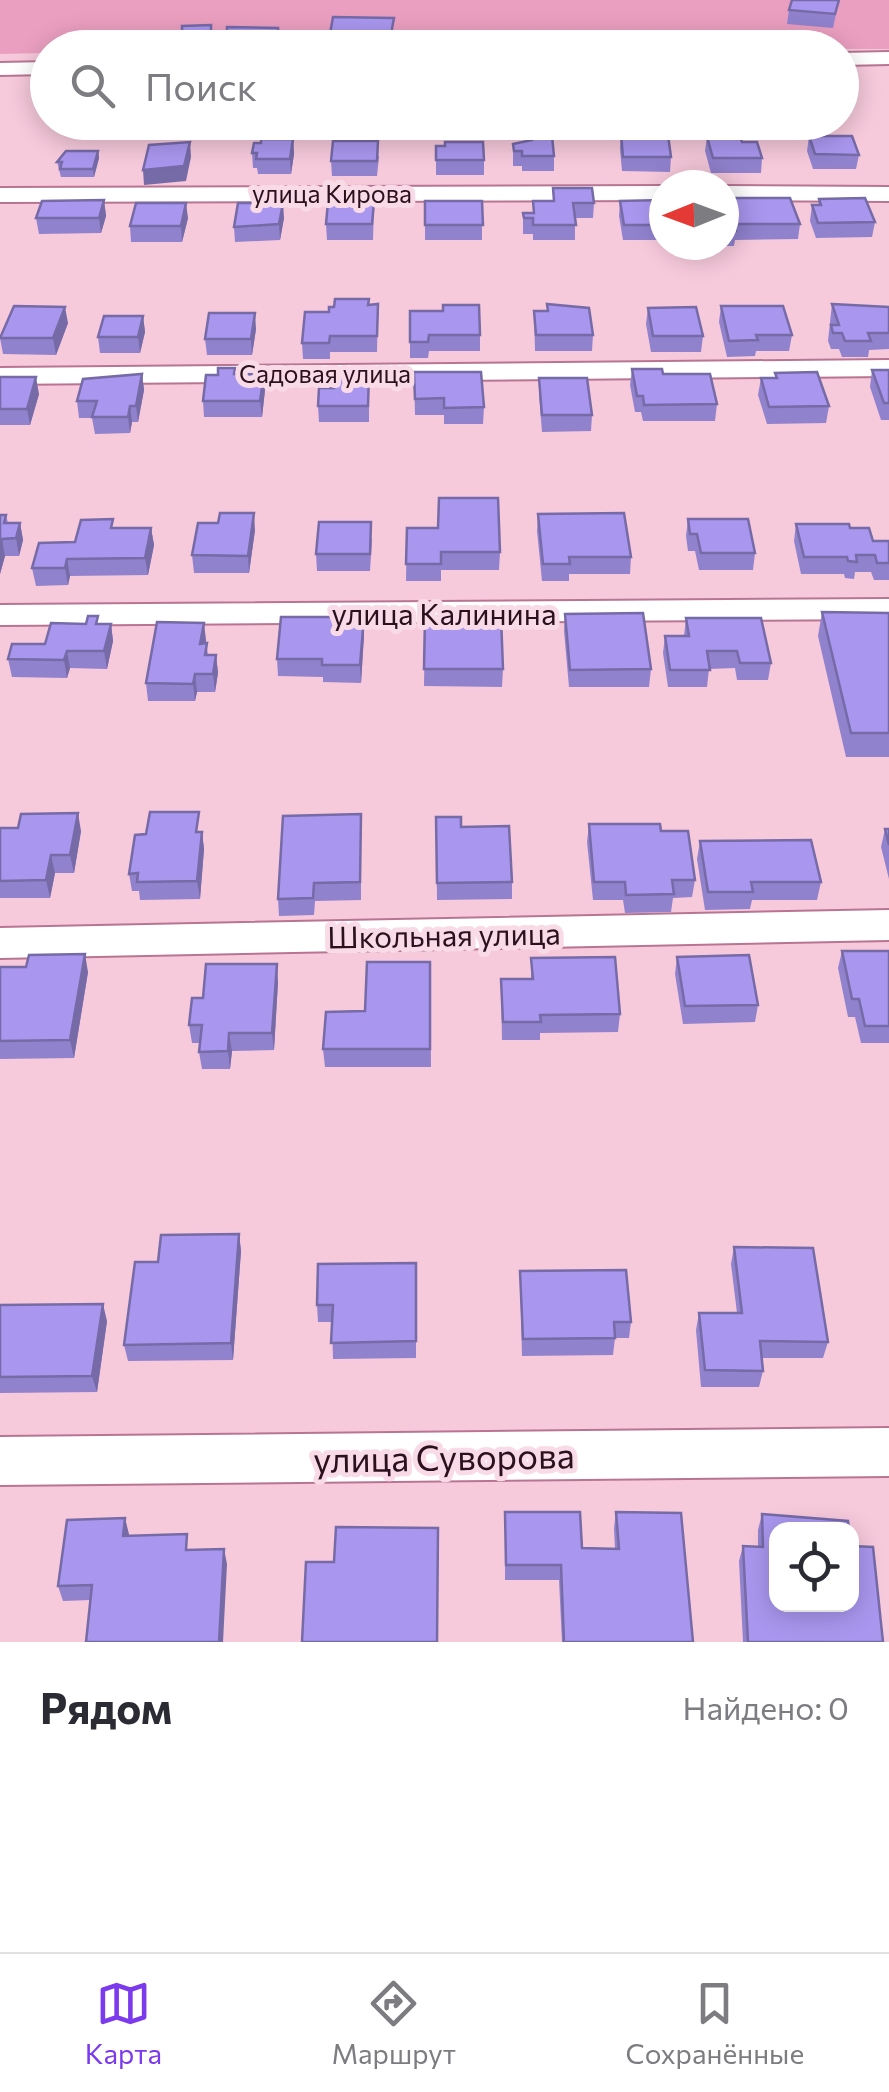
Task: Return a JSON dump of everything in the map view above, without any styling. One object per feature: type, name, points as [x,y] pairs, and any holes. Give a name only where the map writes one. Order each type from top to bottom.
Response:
[{"type":"street","points":[[859,59],[889,58]]},
{"type":"street","points":[[0,68],[30,68]]},
{"type":"street","name":"улица Кирова","points":[[0,195],[649,193]]},
{"type":"street","points":[[739,193],[889,194]]},
{"type":"street","name":"Садовая улица","points":[[0,376],[889,368]]},
{"type":"street","name":"улица Калинина","points":[[0,615],[889,609]]},
{"type":"street","name":"Школьная улица","points":[[0,942],[889,926]]},
{"type":"street","name":"улица Суворова","points":[[0,1460],[889,1452]]},
{"type":"shaded area","points":[[0,0],[889,0],[889,49],[859,49],[859,30],[30,30],[30,53],[0,54]]},
{"type":"building","points":[[792,0],[839,0],[835,14],[789,10]]},
{"type":"building","points":[[333,17],[394,18],[392,30],[331,30]]},
{"type":"building","points":[[211,25],[211,30],[182,30],[182,26]]},
{"type":"building","points":[[227,27],[278,30],[227,30]]},
{"type":"building","points":[[293,140],[290,159],[256,159],[257,153],[252,153],[254,143]]},
{"type":"building","points":[[552,140],[554,156],[522,156],[522,151],[514,151],[513,144]]},
{"type":"building","points":[[622,140],[669,140],[671,157],[623,157]]},
{"type":"building","points":[[708,140],[757,142],[762,158],[713,158]]},
{"type":"building","points":[[810,140],[853,140],[859,155],[815,154]]},
{"type":"building","points":[[333,141],[378,141],[377,161],[331,161]]},
{"type":"building","points":[[190,142],[184,166],[143,170],[149,145]]},
{"type":"building","points":[[445,142],[483,142],[484,160],[436,160],[436,146],[445,146]]},
{"type":"building","points":[[66,151],[98,151],[93,169],[60,169],[62,162],[57,162]]},
{"type":"building","points":[[553,188],[592,188],[594,203],[573,203],[576,225],[533,225],[533,218],[524,218],[523,213],[534,213],[533,201],[554,201]]},
{"type":"building","points":[[739,198],[790,198],[800,224],[739,224]]},
{"type":"building","points":[[865,198],[875,222],[818,223],[812,205],[821,205],[819,199]]},
{"type":"building","points":[[104,200],[99,218],[36,218],[42,201]]},
{"type":"building","points":[[649,200],[649,225],[624,225],[620,201]]},
{"type":"building","points":[[425,201],[482,201],[483,225],[425,225]]},
{"type":"building","points":[[328,202],[374,202],[372,224],[326,224]]},
{"type":"building","points":[[136,203],[186,203],[181,226],[130,226]]},
{"type":"building","points":[[238,203],[283,203],[279,224],[234,227]]},
{"type":"building","points":[[335,299],[369,299],[368,305],[378,304],[377,336],[330,336],[329,343],[302,343],[305,312],[329,312]]},
{"type":"building","points":[[547,304],[589,308],[593,335],[536,335],[534,311],[548,311]]},
{"type":"building","points":[[832,304],[889,307],[889,333],[868,333],[871,341],[845,341],[842,333],[833,333],[831,325],[839,325]]},
{"type":"building","points":[[443,305],[479,305],[480,335],[429,335],[428,342],[410,342],[410,311],[443,311]]},
{"type":"building","points":[[14,306],[65,307],[53,338],[0,338]]},
{"type":"building","points":[[721,306],[783,306],[792,335],[756,335],[758,340],[729,341]]},
{"type":"building","points":[[696,307],[703,336],[653,336],[648,308]]},
{"type":"building","points":[[209,313],[255,313],[251,339],[205,339]]},
{"type":"building","points":[[104,316],[143,316],[138,337],[98,337]]},
{"type":"building","points":[[218,368],[235,368],[234,374],[264,374],[260,401],[203,401],[206,375],[218,375]]},
{"type":"building","points":[[632,369],[662,369],[663,374],[710,374],[717,404],[644,405],[643,396],[637,396]]},
{"type":"building","points":[[872,370],[889,370],[889,403],[884,403]]},
{"type":"building","points":[[414,372],[481,372],[484,407],[444,408],[444,398],[415,399]]},
{"type":"building","points":[[817,372],[829,406],[769,407],[761,378],[777,378],[775,373]]},
{"type":"building","points":[[334,373],[369,373],[368,406],[318,406],[319,388],[334,388]]},
{"type":"building","points":[[142,374],[136,406],[130,406],[128,417],[92,417],[97,401],[77,401],[83,379]]},
{"type":"building","points":[[0,377],[36,377],[27,409],[0,409]]},
{"type":"building","points":[[539,378],[587,378],[592,415],[542,415]]},
{"type":"building","points":[[439,498],[498,498],[500,552],[441,552],[441,564],[406,564],[407,528],[438,528]]},
{"type":"building","points":[[220,513],[254,513],[248,556],[192,555],[198,523],[218,523]]},
{"type":"building","points":[[624,513],[631,557],[569,557],[570,564],[543,564],[538,514]]},
{"type":"building","points":[[0,515],[6,515],[4,523],[20,523],[16,538],[2,539],[0,544]]},
{"type":"building","points":[[113,519],[111,528],[151,528],[145,558],[67,559],[65,568],[32,568],[39,543],[75,542],[81,520]]},
{"type":"building","points":[[688,519],[748,519],[755,553],[701,553],[697,534],[690,534]]},
{"type":"building","points":[[319,522],[371,522],[370,554],[316,554]]},
{"type":"building","points":[[796,524],[869,528],[873,541],[889,541],[889,563],[877,563],[875,555],[856,555],[857,562],[848,561],[847,557],[804,557]]},
{"type":"building","points":[[822,612],[889,613],[889,733],[851,733]]},
{"type":"building","points":[[643,613],[651,669],[570,670],[565,614]]},
{"type":"building","points":[[88,616],[98,616],[96,624],[111,624],[104,651],[67,651],[64,660],[8,659],[12,644],[45,644],[51,623],[86,624]]},
{"type":"building","points":[[281,617],[364,617],[360,665],[322,665],[322,659],[277,659]]},
{"type":"building","points":[[425,617],[501,617],[503,669],[424,669]]},
{"type":"building","points":[[686,618],[761,618],[771,663],[740,663],[737,651],[707,651],[710,670],[670,670],[665,636],[689,636]]},
{"type":"building","points":[[157,622],[204,623],[200,644],[207,643],[205,655],[216,655],[213,674],[195,674],[193,684],[146,683]]},
{"type":"building","points":[[150,812],[199,812],[196,832],[202,832],[197,881],[137,882],[138,873],[129,874],[135,835],[146,834]]},
{"type":"building","points":[[78,813],[70,855],[51,855],[46,880],[0,881],[0,828],[18,828],[21,814]]},
{"type":"building","points":[[361,814],[360,882],[314,883],[313,898],[278,899],[283,816]]},
{"type":"building","points":[[436,817],[461,817],[461,827],[509,826],[512,882],[437,883]]},
{"type":"building","points":[[589,824],[660,824],[661,831],[688,831],[695,880],[672,880],[674,894],[626,895],[625,882],[594,882]]},
{"type":"building","points":[[811,840],[821,882],[751,882],[753,892],[708,892],[700,841]]},
{"type":"building","points":[[842,951],[889,951],[889,1026],[865,1026],[859,999],[852,999]]},
{"type":"building","points":[[85,954],[70,1040],[0,1041],[0,967],[26,967],[29,955]]},
{"type":"building","points":[[749,955],[758,1005],[685,1006],[677,957]]},
{"type":"building","points":[[615,957],[620,1014],[540,1015],[541,1022],[503,1022],[501,979],[533,979],[531,958]]},
{"type":"building","points":[[367,962],[430,962],[430,1049],[323,1049],[326,1012],[365,1011]]},
{"type":"building","points":[[206,964],[277,964],[272,1033],[229,1033],[228,1051],[199,1052],[202,1025],[189,1025],[192,998],[203,998]]},
{"type":"building","points":[[239,1234],[231,1343],[124,1345],[135,1262],[158,1262],[161,1235]]},
{"type":"building","points":[[734,1247],[813,1248],[828,1342],[760,1341],[763,1371],[705,1370],[699,1313],[742,1313]]},
{"type":"building","points":[[416,1263],[416,1341],[331,1343],[333,1305],[317,1305],[318,1264]]},
{"type":"building","points":[[626,1270],[631,1322],[614,1322],[615,1338],[523,1339],[520,1271]]},
{"type":"building","points":[[103,1304],[92,1376],[0,1377],[0,1305]]},
{"type":"building","points":[[505,1512],[580,1512],[582,1548],[619,1549],[616,1512],[681,1513],[693,1642],[564,1642],[561,1565],[506,1565]]},
{"type":"building","points":[[762,1514],[848,1521],[769,1522],[769,1612],[859,1612],[859,1546],[873,1547],[883,1642],[748,1642],[743,1546],[763,1547]]},
{"type":"building","points":[[125,1518],[123,1536],[187,1534],[186,1550],[224,1549],[219,1642],[86,1642],[92,1585],[58,1586],[67,1520]]},
{"type":"building","points":[[336,1527],[438,1528],[437,1642],[302,1642],[306,1562],[334,1562]]}]
